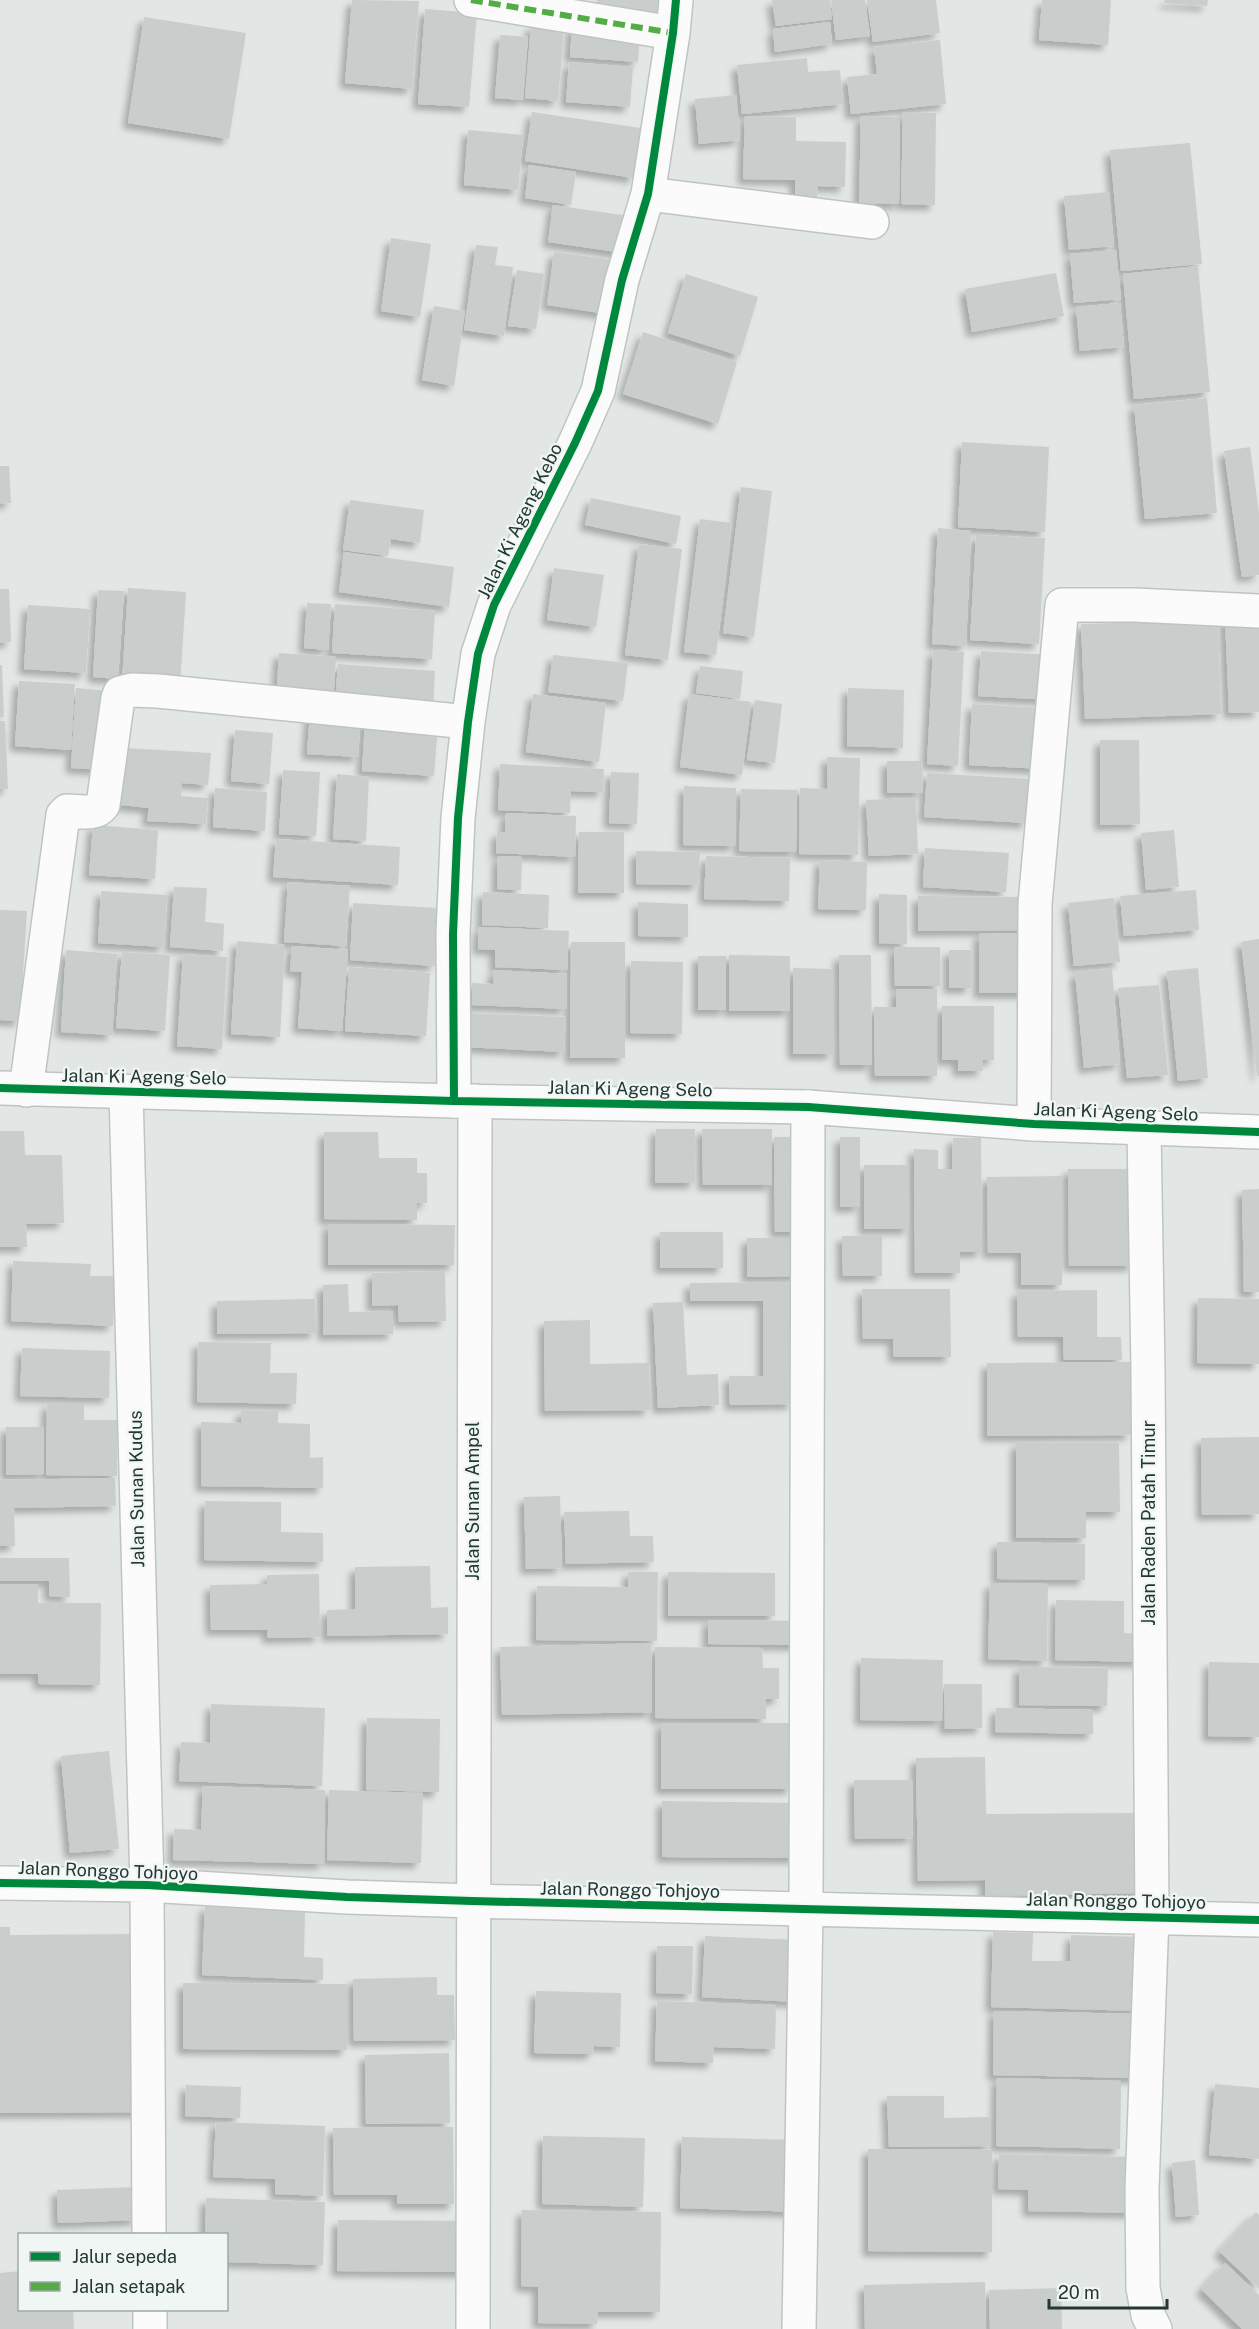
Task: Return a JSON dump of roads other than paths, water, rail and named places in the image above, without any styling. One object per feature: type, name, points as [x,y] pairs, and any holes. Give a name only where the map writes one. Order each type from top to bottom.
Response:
[{"type":"street","points":[[471,0],[673,33]]},
{"type":"street","name":"Jalan Ki Ageng Kebo","points":[[464,1101],[453,934],[458,818],[478,654],[494,605],[598,392],[622,280],[648,194],[676,0]]},
{"type":"street","points":[[648,194],[872,222]]},
{"type":"street","points":[[1034,1124],[1035,904],[1062,605],[1135,605],[1259,611]]},
{"type":"street","points":[[13,1089],[63,815],[67,811],[93,812],[99,810],[103,805],[120,693],[132,690],[158,692],[468,722]]},
{"type":"street","name":"Jalan Ki Ageng Selo","points":[[13,1089],[808,1107],[1034,1124],[1259,1132]]},
{"type":"street","name":"Jalan Sunan Kudus","points":[[126,1092],[147,1886],[149,2233]]},
{"type":"street","name":"Jalan Sunan Ampel","points":[[464,1101],[472,1902],[473,2329]]},
{"type":"street","points":[[799,2329],[806,1909],[808,1107]]},
{"type":"street","name":"Jalan Raden Patah Timur","points":[[1144,1129],[1152,1916],[1142,2189],[1143,2288],[1148,2315],[1155,2329]]},
{"type":"street","name":"Jalan Ronggo Tohjoyo","points":[[0,1883],[147,1886],[472,1902],[1259,1920]]},
{"type":"street","points":[[150,2311],[150,2329]]}]
